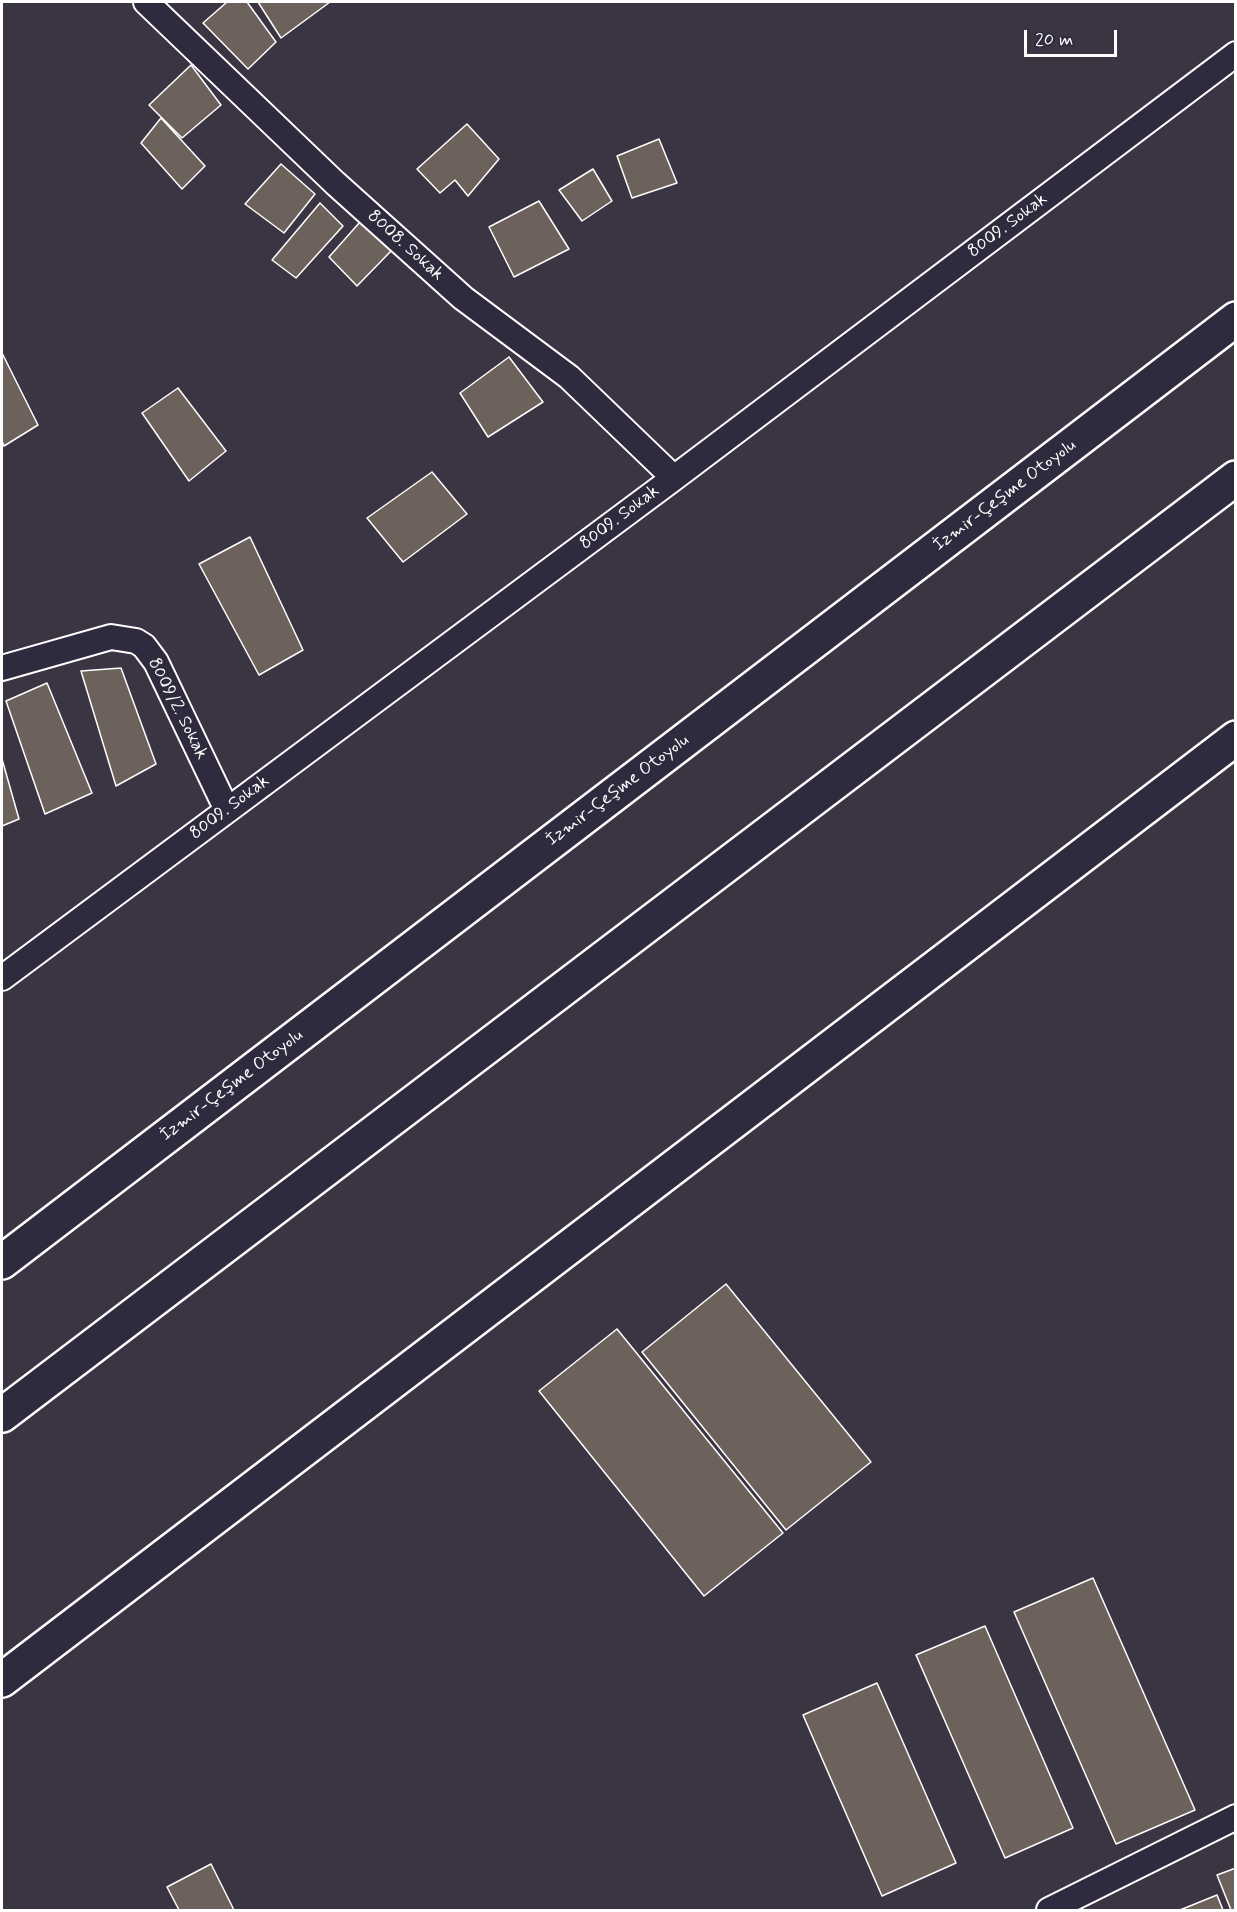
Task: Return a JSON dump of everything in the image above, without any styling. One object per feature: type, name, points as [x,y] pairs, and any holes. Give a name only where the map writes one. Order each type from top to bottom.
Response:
[{"type":"main road","name":"İzmir-Çeşme Otoyolu","points":[[2,1262],[1236,320]]},
{"type":"main road","points":[[2,1415],[1236,478]]},
{"type":"main road","points":[[2,1680],[1236,738]]},
{"type":"street","name":"8008. Sokak","points":[[146,2],[335,183],[463,298],[569,376],[674,478]]},
{"type":"street","name":"8009. Sokak","points":[[2,978],[674,478],[1236,54]]},
{"type":"street","name":"8009/2. Sokak","points":[[2,668],[111,637],[136,641],[144,646],[156,662],[227,810]]},
{"type":"street","points":[[1049,1911],[1236,1817]]},
{"type":"building","points":[[227,2],[247,2],[276,42],[248,69],[203,23]]},
{"type":"building","points":[[258,2],[330,2],[281,38]]},
{"type":"building","points":[[191,65],[221,105],[182,138],[149,105]]},
{"type":"building","points":[[161,118],[205,166],[182,189],[141,143]]},
{"type":"building","points":[[467,124],[499,159],[468,196],[455,180],[440,193],[417,169]]},
{"type":"building","points":[[659,139],[677,183],[632,198],[617,156]]},
{"type":"building","points":[[281,164],[315,194],[284,233],[245,204]]},
{"type":"building","points":[[593,169],[612,201],[582,221],[559,190]]},
{"type":"building","points":[[539,201],[569,249],[514,277],[489,227]]},
{"type":"building","points":[[320,203],[343,226],[296,278],[272,260]]},
{"type":"building","points":[[360,222],[391,251],[357,286],[329,257]]},
{"type":"building","points":[[2,353],[38,425],[4,446],[2,441]]},
{"type":"building","points":[[509,357],[543,402],[488,437],[460,393]]},
{"type":"building","points":[[178,388],[226,451],[189,481],[142,413]]},
{"type":"building","points":[[432,472],[467,514],[403,562],[367,518]]},
{"type":"building","points":[[250,537],[303,650],[259,675],[199,564]]},
{"type":"building","points":[[121,668],[156,764],[116,786],[81,671]]},
{"type":"building","points":[[47,683],[92,793],[45,814],[6,701]]},
{"type":"building","points":[[2,759],[19,819],[2,826]]},
{"type":"building","points":[[726,1284],[871,1462],[786,1530],[642,1352]]},
{"type":"building","points":[[617,1329],[783,1533],[704,1596],[539,1391]]},
{"type":"building","points":[[1093,1578],[1195,1810],[1116,1844],[1014,1612]]},
{"type":"building","points":[[985,1626],[1073,1828],[1005,1858],[916,1655]]},
{"type":"building","points":[[877,1683],[956,1863],[882,1896],[803,1715]]},
{"type":"building","points":[[211,1864],[234,1910],[179,1910],[167,1887]]},
{"type":"building","points":[[1236,1868],[1236,1910],[1231,1910],[1217,1875]]},
{"type":"building","points":[[1217,1895],[1223,1910],[1180,1910]]}]
